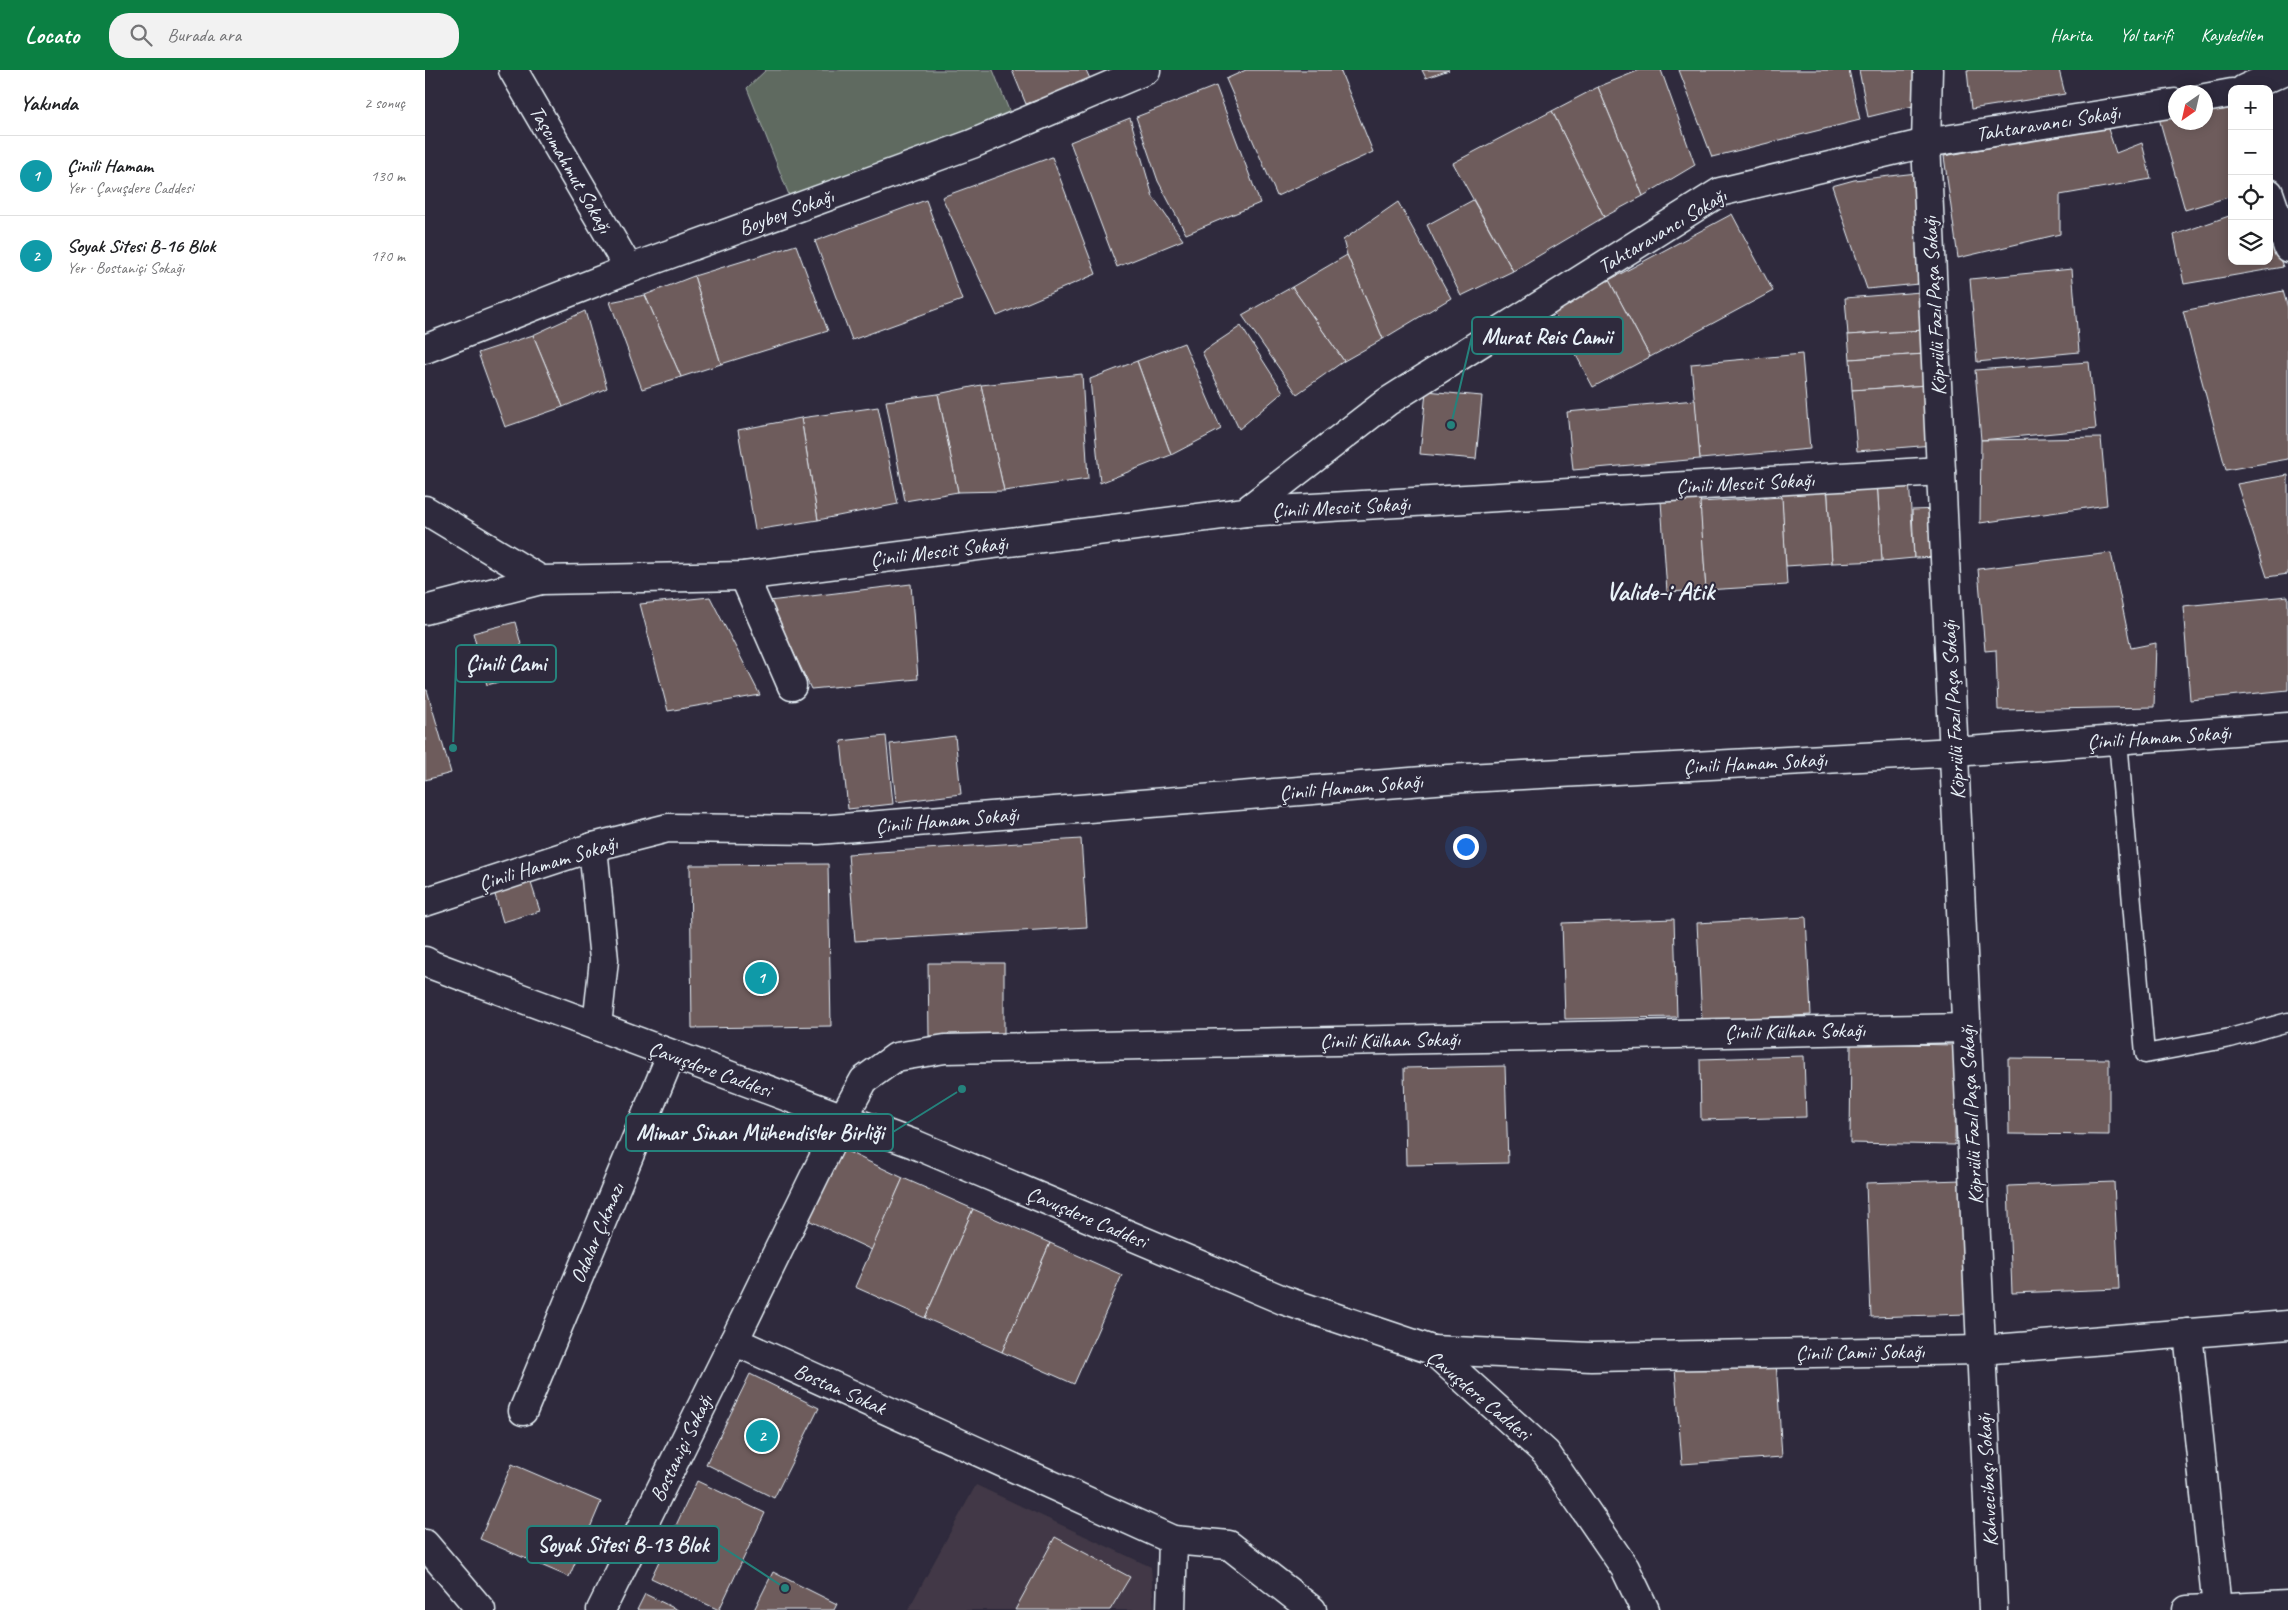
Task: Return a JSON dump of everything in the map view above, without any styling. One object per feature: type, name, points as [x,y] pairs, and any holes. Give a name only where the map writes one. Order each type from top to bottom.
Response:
[{"type":"street","name":"Taşcımahmut Sokağı","points":[[513,70],[629,269]]},
{"type":"street","name":"Boybey Sokağı","points":[[425,349],[629,269],[972,144],[1146,70]]},
{"type":"street","name":"Köprülü Fazıl Paşa Sokağı","points":[[1928,70],[1926,143],[1981,1350]]},
{"type":"street","points":[[2227,70],[2233,85]]},
{"type":"street","points":[[2253,85],[2286,70]]},
{"type":"street","points":[[2213,97],[2228,94]]},
{"type":"street","name":"Tahtaravancı Sokağı","points":[[1245,512],[1387,402],[1720,192],[1926,143],[2168,104]]},
{"type":"street","points":[[2273,205],[2288,248]]},
{"type":"street","name":"Çinili Mescit Sokağı","points":[[425,610],[541,580],[744,576],[1245,512],[1941,471]]},
{"type":"street","points":[[425,510],[541,580]]},
{"type":"street","points":[[744,576],[792,686]]},
{"type":"street","name":"Çinili Hamam Sokağı","points":[[425,902],[593,847],[668,828],[818,830],[1447,779],[1955,752],[2288,727]]},
{"type":"street","points":[[593,847],[603,960],[597,1026]]},
{"type":"street","name":"Çavuşdere Caddesi","points":[[427,966],[597,1026],[914,1144],[1283,1300],[1431,1350],[1546,1453],[1625,1568],[1645,1610]]},
{"type":"street","name":"Çinili Külhan Sokağı","points":[[843,1118],[864,1080],[896,1058],[945,1049],[1967,1028]]},
{"type":"street","name":"Odalar Çıkmazı","points":[[523,1411],[671,1055]]},
{"type":"street","points":[[734,1341],[843,1118]]},
{"type":"street","name":"Çinili Camii Sokağı","points":[[1431,1350],[1591,1357],[1981,1350],[2288,1325]]},
{"type":"street","points":[[2188,1333],[2217,1608]]},
{"type":"street","name":"Bostan Sokak","points":[[734,1341],[1173,1540],[1229,1545],[1312,1610]]},
{"type":"street","name":"Bostaniçi Sokağı","points":[[601,1610],[734,1341]]},
{"type":"street","name":"Kahvecibaşı Sokağı","points":[[1981,1350],[1993,1610]]},
{"type":"street","points":[[1171,1610],[1173,1540]]},
{"type":"street","points":[[425,1544],[481,1610]]},
{"type":"street","points":[[2187,1610],[2288,1605]]},
{"type":"lane","points":[[2118,740],[2145,1054],[2230,1038],[2288,1022]]},
{"type":"shaded area","points":[[976,1485],[1151,1567],[1154,1610],[908,1610]]},
{"type":"green space","points":[[766,70],[993,70],[1010,113],[791,200],[747,88]]},
{"type":"building","points":[[1012,70],[1086,70],[1091,81],[1026,104]]},
{"type":"building","points":[[1246,70],[1340,70],[1373,152],[1277,196],[1226,79]]},
{"type":"building","points":[[1422,70],[1449,70],[1426,78]]},
{"type":"building","points":[[1640,70],[1661,70],[1695,165],[1643,196],[1598,87]]},
{"type":"building","points":[[1679,70],[1849,70],[1860,120],[1712,157]]},
{"type":"building","points":[[1859,70],[1921,70],[1921,104],[1868,117]]},
{"type":"building","points":[[1967,70],[2059,70],[2065,94],[1971,109]]},
{"type":"building","points":[[1216,86],[1260,203],[1186,234],[1158,181],[1136,117]]},
{"type":"building","points":[[1598,87],[1643,196],[1604,217],[1552,111]]},
{"type":"building","points":[[2228,109],[2228,197],[2185,210],[2159,118],[2168,117],[2168,130],[2213,130],[2213,111]]},
{"type":"building","points":[[1552,111],[1604,217],[1513,271],[1453,163]]},
{"type":"building","points":[[1130,118],[1153,197],[1183,240],[1117,267],[1070,142]]},
{"type":"building","points":[[2107,126],[2116,153],[2142,143],[2151,179],[2060,195],[2060,234],[1958,258],[1944,156]]},
{"type":"building","points":[[1052,157],[1096,274],[997,316],[942,197]]},
{"type":"building","points":[[1926,172],[1929,283],[1867,289],[1832,186],[1854,180]]},
{"type":"building","points":[[926,200],[962,300],[852,340],[815,241]]},
{"type":"building","points":[[1473,200],[1513,271],[1461,296],[1427,225]]},
{"type":"building","points":[[1398,202],[1451,298],[1383,339],[1347,255],[1343,240]]},
{"type":"building","points":[[1732,214],[1773,291],[1650,357],[1609,280]]},
{"type":"building","points":[[2228,216],[2228,265],[2273,265],[2273,241],[2283,267],[2184,284],[2174,235]]},
{"type":"building","points":[[796,245],[828,331],[721,364],[694,276]]},
{"type":"building","points":[[1347,255],[1383,339],[1344,361],[1292,287]]},
{"type":"building","points":[[2072,269],[2079,352],[1977,362],[1970,279]]},
{"type":"building","points":[[694,276],[721,364],[681,377],[645,295]]},
{"type":"building","points":[[1609,280],[1650,357],[1593,387],[1552,310]]},
{"type":"building","points":[[1292,287],[1344,361],[1297,394],[1242,315]]},
{"type":"building","points":[[2283,291],[2288,308],[2288,459],[2226,470],[2183,311]]},
{"type":"building","points":[[1921,292],[1924,330],[1848,335],[1845,298]]},
{"type":"building","points":[[645,295],[681,377],[642,389],[610,302]]},
{"type":"building","points":[[585,311],[607,388],[563,407],[533,335]]},
{"type":"building","points":[[1241,326],[1283,392],[1239,429],[1202,352]]},
{"type":"building","points":[[1924,330],[1925,354],[1850,359],[1848,335]]},
{"type":"building","points":[[533,335],[563,407],[505,427],[478,353]]},
{"type":"building","points":[[1184,343],[1221,429],[1171,455],[1137,361]]},
{"type":"building","points":[[1802,354],[1810,449],[1700,459],[1691,364]]},
{"type":"building","points":[[1925,354],[1928,385],[1852,390],[1850,359]]},
{"type":"building","points":[[1137,361],[1171,455],[1100,483],[1090,379]]},
{"type":"building","points":[[2089,362],[2096,429],[1981,440],[1975,370]]},
{"type":"building","points":[[1082,374],[1088,479],[1004,491],[981,385]]},
{"type":"building","points":[[981,385],[1004,491],[958,492],[938,394]]},
{"type":"building","points":[[1928,385],[1933,445],[1857,451],[1852,390]]},
{"type":"building","points":[[1426,391],[1482,396],[1476,459],[1420,454]]},
{"type":"building","points":[[938,394],[958,492],[905,501],[886,401]]},
{"type":"building","points":[[1695,400],[1700,459],[1573,470],[1567,412]]},
{"type":"building","points":[[878,407],[898,504],[818,520],[801,418]]},
{"type":"building","points":[[801,418],[818,520],[755,530],[738,430]]},
{"type":"building","points":[[2101,438],[2107,505],[1980,523],[1981,440]]},
{"type":"building","points":[[2288,475],[2288,574],[2267,577],[2237,484]]},
{"type":"building","points":[[1909,479],[1914,558],[1882,561],[1877,481]]},
{"type":"building","points":[[1877,481],[1882,561],[1832,563],[1827,484]]},
{"type":"building","points":[[1827,484],[1832,563],[1786,566],[1781,487]]},
{"type":"building","points":[[1700,494],[1706,590],[1667,592],[1661,501]]},
{"type":"building","points":[[1782,497],[1787,585],[1706,590],[1700,502]]},
{"type":"building","points":[[1941,509],[1943,557],[1914,558],[1912,510]]},
{"type":"building","points":[[2111,553],[2131,648],[2156,643],[2154,707],[1998,710],[1996,650],[1985,651],[1978,569]]},
{"type":"building","points":[[911,584],[918,679],[811,689],[769,601]]},
{"type":"building","points":[[2288,596],[2288,690],[2190,700],[2183,606]]},
{"type":"building","points":[[710,597],[760,695],[668,711],[640,604]]},
{"type":"building","points":[[515,622],[529,674],[487,685],[473,633]]},
{"type":"building","points":[[425,690],[427,690],[451,773],[425,780]]},
{"type":"building","points":[[886,736],[893,804],[848,809],[841,741]]},
{"type":"building","points":[[955,736],[961,794],[896,802],[890,744]]},
{"type":"building","points":[[1081,839],[1087,927],[855,941],[848,854]]},
{"type":"building","points":[[828,864],[831,1026],[692,1028],[690,865]]},
{"type":"building","points":[[529,877],[540,911],[503,922],[493,888]]},
{"type":"building","points":[[1806,917],[1811,1015],[1702,1021],[1697,923]]},
{"type":"building","points":[[1674,919],[1677,1017],[1565,1019],[1562,923]]},
{"type":"building","points":[[928,963],[1004,963],[1004,1036],[929,1036]]},
{"type":"building","points":[[1851,1043],[1956,1045],[1955,1145],[1850,1143]]},
{"type":"building","points":[[1804,1056],[1806,1117],[1701,1120],[1700,1059]]},
{"type":"building","points":[[2008,1058],[2109,1059],[2109,1135],[2009,1134]]},
{"type":"building","points":[[1505,1066],[1508,1163],[1406,1165],[1404,1068]]},
{"type":"building","points":[[840,1148],[903,1178],[872,1250],[806,1219]]},
{"type":"building","points":[[903,1178],[973,1209],[925,1318],[855,1287]]},
{"type":"building","points":[[1962,1180],[1967,1314],[1871,1317],[1866,1183]]},
{"type":"building","points":[[2114,1182],[2119,1289],[2012,1293],[2008,1186]]},
{"type":"building","points":[[973,1209],[1050,1243],[1002,1352],[925,1318]]},
{"type":"building","points":[[1050,1243],[1122,1275],[1074,1384],[1002,1352]]},
{"type":"building","points":[[1776,1361],[1782,1457],[1682,1464],[1675,1368]]},
{"type":"building","points":[[750,1374],[819,1408],[774,1498],[706,1464]]},
{"type":"building","points":[[512,1464],[601,1502],[569,1577],[480,1539]]},
{"type":"building","points":[[697,1481],[765,1513],[719,1610],[651,1578]]},
{"type":"building","points":[[1055,1537],[1130,1577],[1110,1610],[1015,1610]]},
{"type":"building","points":[[773,1572],[837,1604],[834,1610],[754,1610]]},
{"type":"building","points":[[645,1594],[678,1610],[637,1610]]},
{"type":"place","name":"Murat Reis Camii","points":[[1451,425]]},
{"type":"place","name":"Çinili Cami","points":[[453,748]]},
{"type":"place","name":"Çinili Hamam","points":[[761,978]]},
{"type":"place","name":"Mimar Sinan Mühendisler Birliği","points":[[962,1089]]},
{"type":"place","name":"Soyak Sitesi B-16 Blok","points":[[762,1436]]},
{"type":"place","name":"Soyak Sitesi B-13 Blok","points":[[785,1588]]},
{"type":"district","name":"Valide-i Atik","points":[[1660,591]]}]
